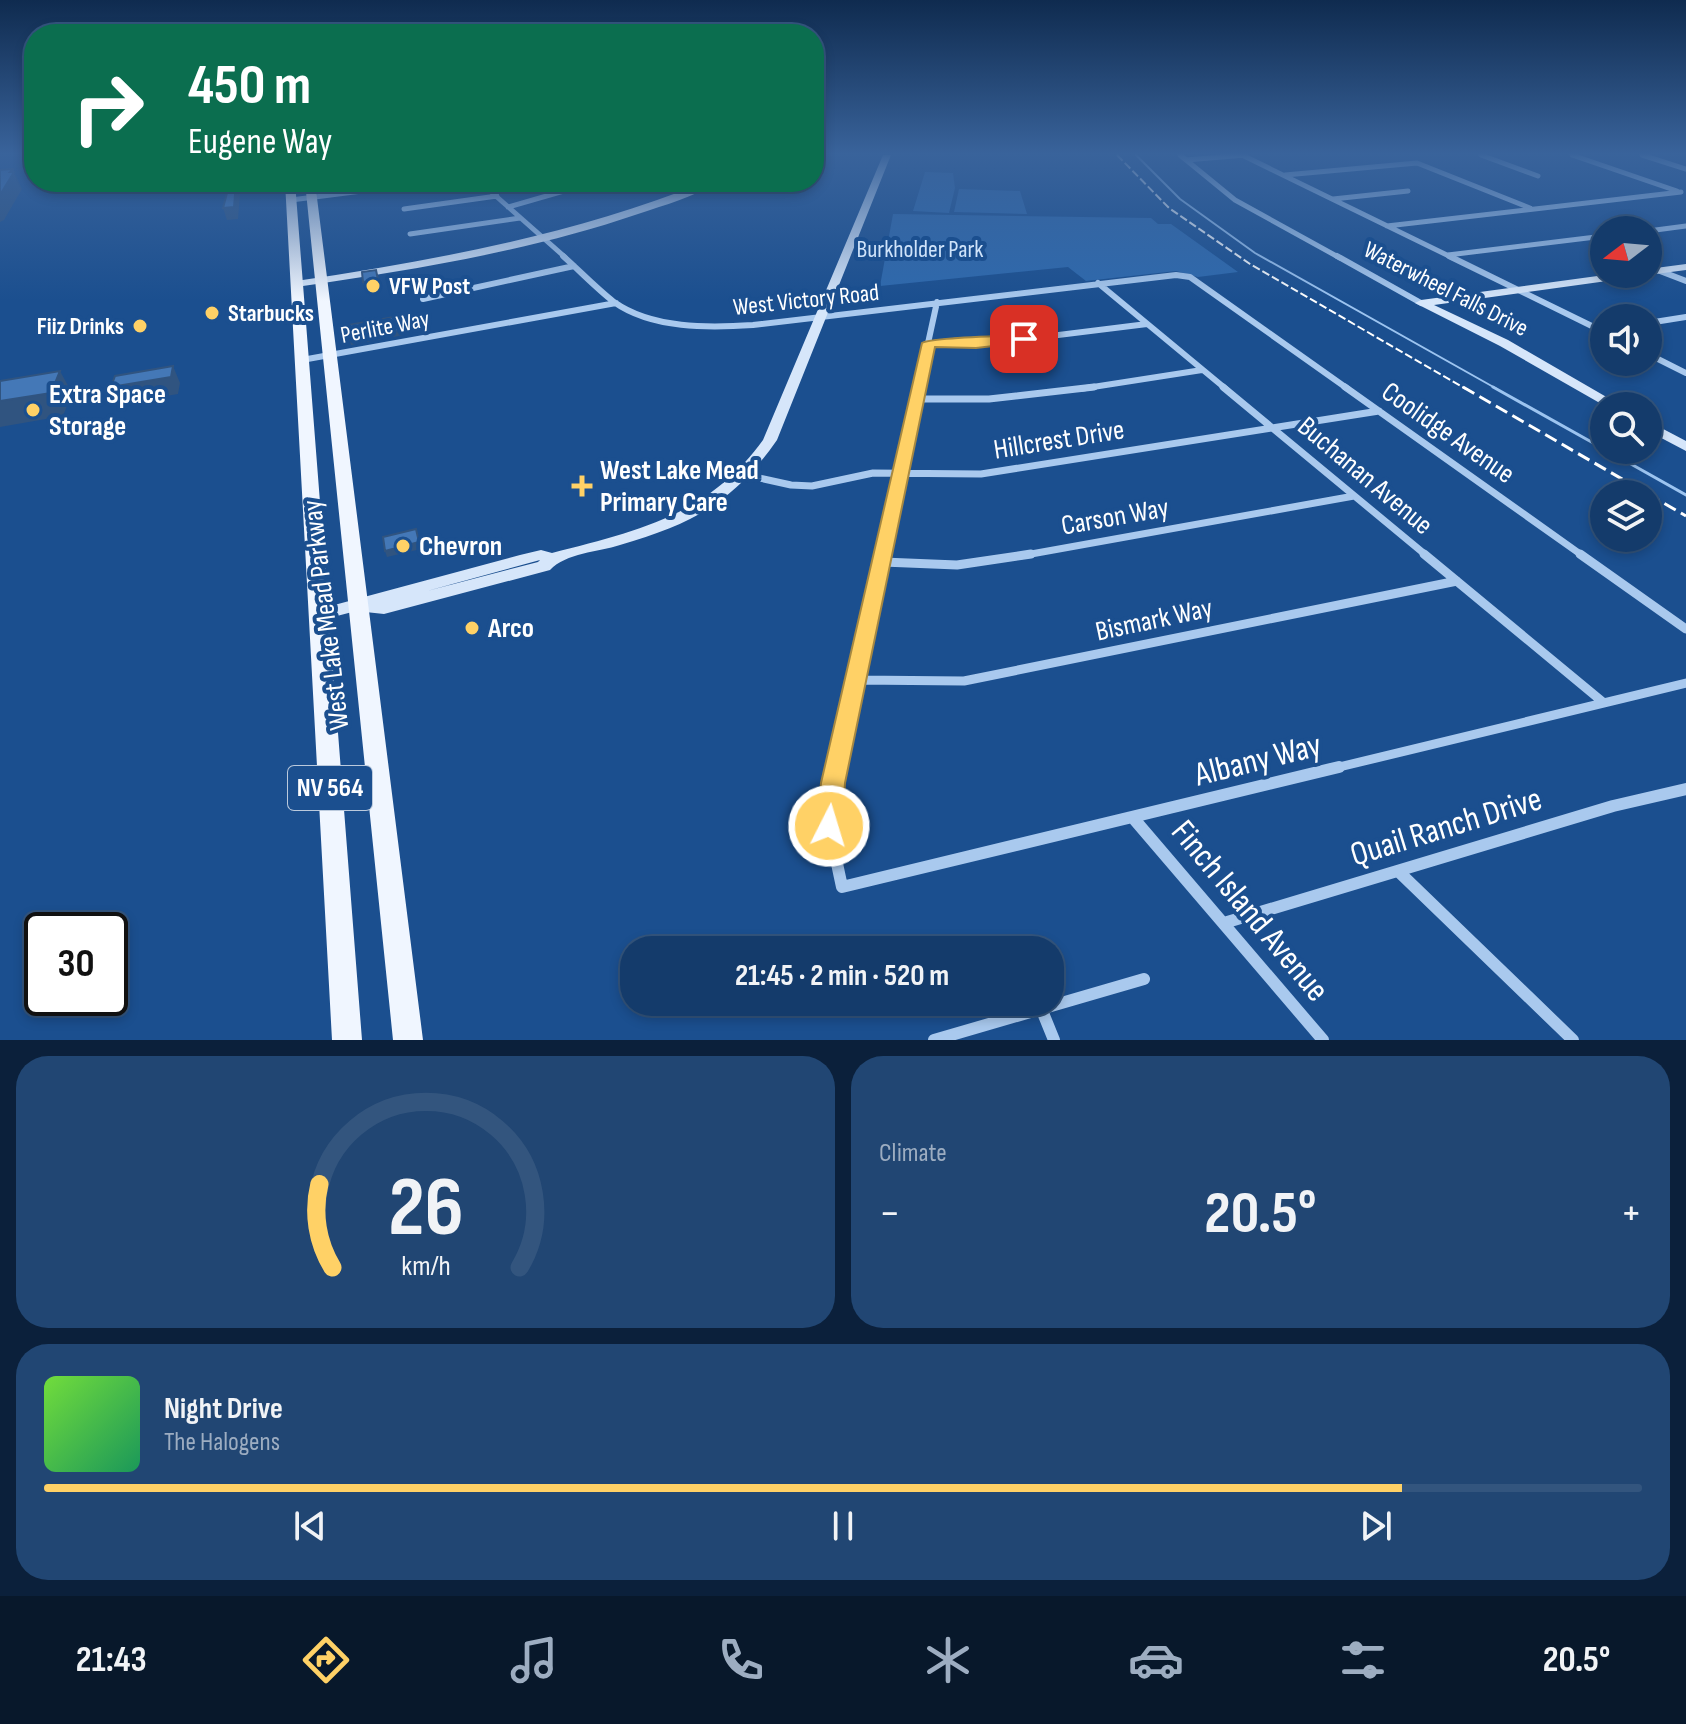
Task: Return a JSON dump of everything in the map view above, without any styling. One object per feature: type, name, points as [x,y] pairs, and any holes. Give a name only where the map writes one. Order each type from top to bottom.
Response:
[{"type":"main road","name":"West Lake Mead Parkway","points":[[291,204],[347,1040]]},
{"type":"main road","name":"West Lake Mead Parkway","points":[[313,204],[408,1040]]},
{"type":"main road","points":[[296,284],[450,260],[544,239],[657,204]]},
{"type":"main road","points":[[318,615],[359,606],[384,608],[544,566],[552,558],[676,521],[717,499],[746,475],[770,440],[868,204]]},
{"type":"main road","points":[[1662,271],[1686,267]]},
{"type":"main road","points":[[1421,303],[1590,280]]},
{"type":"main road","name":"Waterwheel Falls Drive","points":[[1421,303],[1504,343],[1590,392]]},
{"type":"main road","points":[[1662,433],[1686,447]]},
{"type":"street","points":[[404,209],[443,204]]},
{"type":"street","name":"West Victory Road","points":[[505,204],[616,303],[640,316],[696,327],[753,325],[1098,283],[1184,276]]},
{"type":"street","points":[[508,207],[520,204]]},
{"type":"street","name":"Waterwheel Falls Drive","points":[[1241,204],[1421,303]]},
{"type":"street","points":[[1341,204],[1590,325]]},
{"type":"street","points":[[1520,204],[1534,209]]},
{"type":"street","points":[[1387,226],[1585,204]]},
{"type":"street","points":[[410,234],[520,218]]},
{"type":"street","points":[[1662,229],[1686,226]]},
{"type":"street","points":[[1447,255],[1590,238]]},
{"type":"street","points":[[423,299],[574,266]]},
{"type":"street","points":[[1662,274],[1686,281]]},
{"type":"street","name":"Coolidge Avenue","points":[[1184,276],[1194,279],[1686,629]]},
{"type":"street","name":"Buchanan Avenue","points":[[1098,283],[1604,703]]},
{"type":"street","points":[[858,680],[937,302]]},
{"type":"street","name":"Perlite Way","points":[[302,360],[616,303]]},
{"type":"street","points":[[1662,321],[1686,317]]},
{"type":"street","points":[[929,343],[993,343],[1147,324]]},
{"type":"street","points":[[1662,361],[1686,373]]},
{"type":"street","points":[[917,399],[966,402],[1004,399],[1202,370]]},
{"type":"street","name":"Hillcrest Drive","points":[[746,475],[791,485],[812,486],[873,473],[996,473],[1379,411]]},
{"type":"street","name":"Carson Way","points":[[883,562],[957,565],[996,560],[1354,496]]},
{"type":"street","name":"Bismark Way","points":[[858,680],[964,681],[1457,581]]},
{"type":"street","name":"Albany Way","points":[[858,680],[833,783],[829,826],[842,887],[1134,819],[1686,683]]},
{"type":"street","name":"Quail Ranch Drive","points":[[1224,923],[1613,806],[1686,789]]},
{"type":"street","name":"Finch Island Avenue","points":[[1134,819],[1323,1040]]},
{"type":"street","points":[[1398,871],[1573,1040]]},
{"type":"street","points":[[1064,1002],[1144,979]]},
{"type":"street","points":[[934,1040],[1014,1016]]},
{"type":"street","points":[[1044,1016],[1054,1040]]},
{"type":"green space","points":[[915,204],[951,204],[949,213],[913,211]]},
{"type":"green space","points":[[956,204],[1024,204],[1027,214],[954,212]]},
{"type":"green space","name":"Burkholder Park","points":[[893,214],[1151,218],[1158,224],[1171,224],[1238,272],[1198,277],[1176,271],[1086,281],[1068,267],[880,286]]},
{"type":"building","points":[[224,204],[234,204],[234,207],[223,208]]},
{"type":"building","points":[[376,270],[378,280],[363,282],[362,272]]},
{"type":"building","points":[[400,316],[403,330],[350,340],[348,325]]},
{"type":"building","points":[[173,366],[171,377],[111,387],[115,376]]},
{"type":"building","points":[[60,371],[51,393],[0,401],[0,381]]},
{"type":"building","points":[[416,529],[419,542],[385,551],[383,537]]},
{"type":"waterway","points":[[1186,204],[1255,253],[1497,389]]},
{"type":"waterway","points":[[1493,387],[1590,441]]},
{"type":"waterway","points":[[1631,464],[1686,495]]},
{"type":"railway","points":[[1165,204],[1250,264],[1466,389]]},
{"type":"railway","points":[[1463,387],[1686,516]]},
{"type":"place","name":"VFW Post","points":[[373,286]]},
{"type":"place","name":"Starbucks","points":[[212,313]]},
{"type":"place","name":"Fiiz Drinks","points":[[140,326]]},
{"type":"place","name":"Extra Space Storage","points":[[33,410]]},
{"type":"place","name":"West Lake Mead Primary Care","points":[[582,486]]},
{"type":"place","name":"Chevron","points":[[403,546]]},
{"type":"place","name":"Arco","points":[[472,628]]},
{"type":"route","points":[[829,826],[833,783],[929,343],[993,343],[1024,339]]}]
